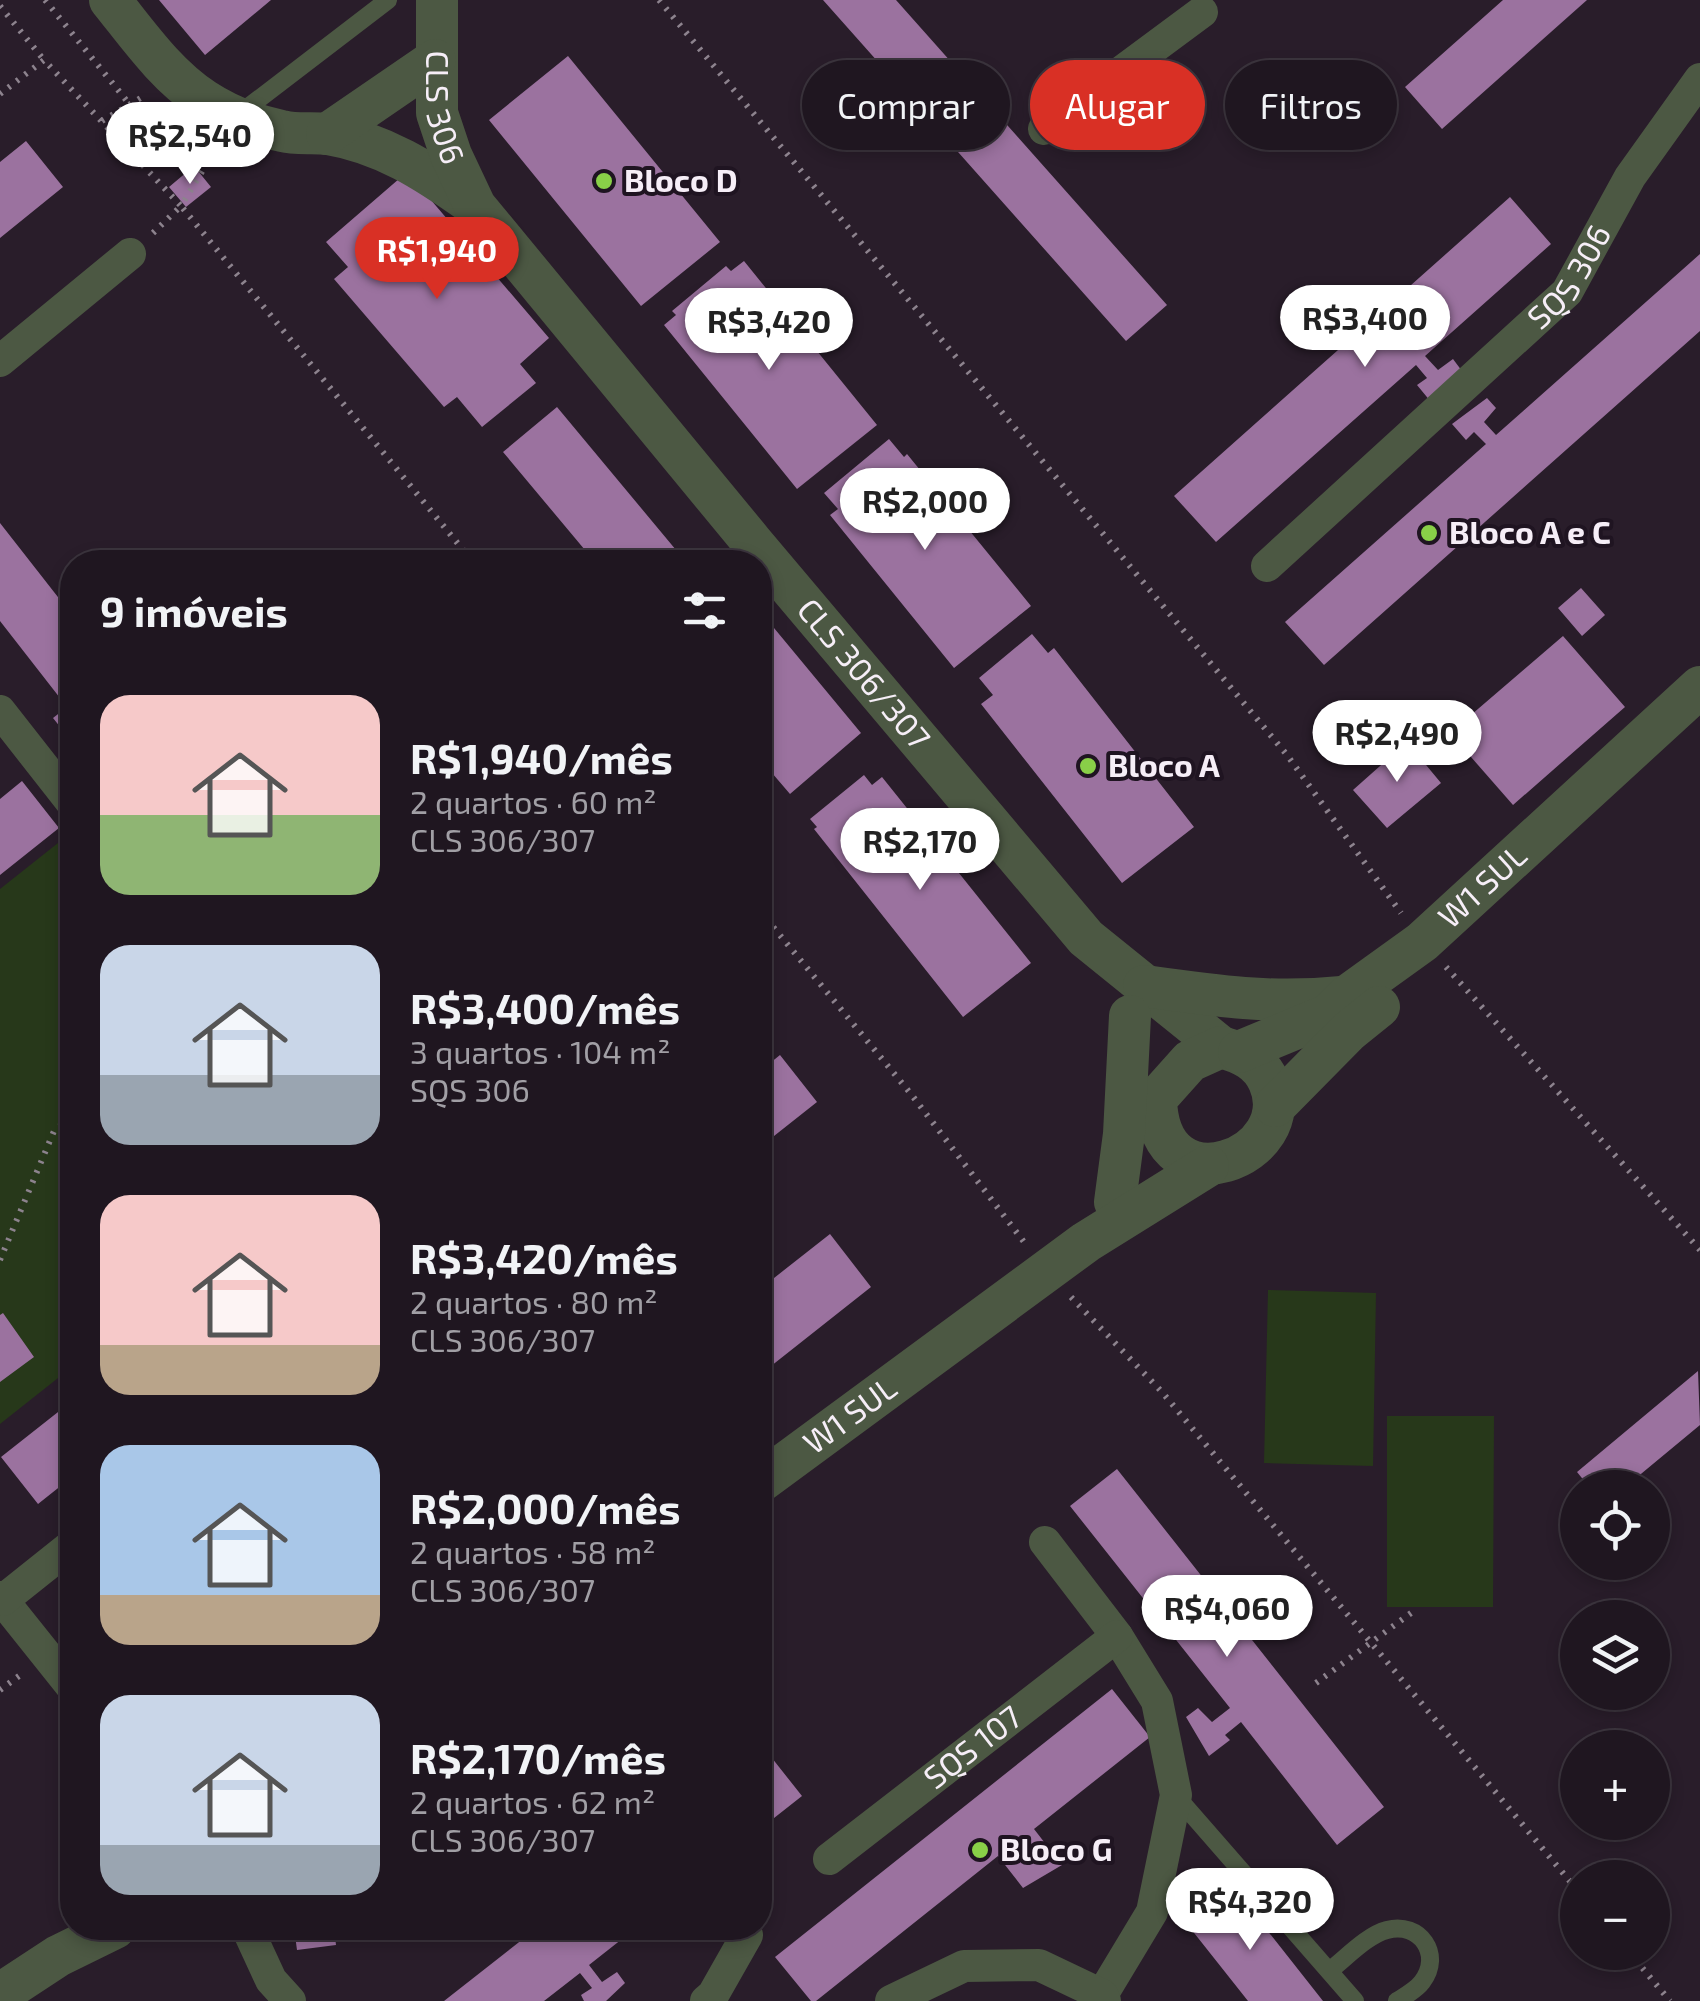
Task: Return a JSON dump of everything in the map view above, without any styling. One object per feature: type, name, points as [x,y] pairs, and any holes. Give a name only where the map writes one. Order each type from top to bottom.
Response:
[{"type":"street","points":[[110,0],[162,65],[204,100],[236,117],[284,132],[327,134],[396,155],[475,206]]},
{"type":"street","name":"CLS 306","points":[[438,0],[437,112],[451,155],[475,206]]},
{"type":"street","points":[[1133,60],[1207,4]]},
{"type":"street","points":[[327,134],[436,60]]},
{"type":"street","name":"SQS 306","points":[[1267,566],[1567,292],[1630,177],[1700,79]]},
{"type":"street","name":"CLS 306/307","points":[[475,206],[759,550]]},
{"type":"street","points":[[0,361],[130,254]]},
{"type":"street","name":"CLS 306/307","points":[[772,566],[1102,954],[1136,1001],[1156,1108]]},
{"type":"street","name":"W1 SUL","points":[[1275,1106],[1700,687]]},
{"type":"street","points":[[3,722],[60,789]]},
{"type":"street","name":"W1 SUL","points":[[1230,1049],[1328,1015],[1347,996],[1430,950],[1700,726]]},
{"type":"street","points":[[1114,1202],[1136,1001],[1232,998],[1288,1002],[1347,996]]},
{"type":"street","name":"CLS 306/307","points":[[1136,1001],[1230,1049]]},
{"type":"street","points":[[1230,1049],[1255,1061],[1267,1076],[1275,1106],[1258,1143],[1226,1162],[1208,1166],[1174,1150],[1162,1135],[1156,1108],[1175,1074],[1190,1061],[1230,1049]]},
{"type":"street","name":"W1 SUL","points":[[1086,1242],[1114,1202],[1156,1108]]},
{"type":"street","name":"W1 SUL","points":[[772,1473],[1086,1242],[1208,1166]]},
{"type":"street","points":[[891,2001],[964,1966],[1039,1965],[1104,1998],[1152,1912],[1176,1795],[1157,1701],[1118,1636],[1044,1542]]},
{"type":"street","points":[[60,1555],[1,1599],[60,1672]]},
{"type":"street","name":"SQS 107","points":[[829,1860],[1118,1636]]},
{"type":"street","points":[[253,1940],[271,1980],[290,2001]]},
{"type":"street","points":[[712,1999],[743,1940]]},
{"type":"street","points":[[0,1994],[67,1942]]},
{"type":"lane","points":[[236,117],[388,0]]},
{"type":"lane","points":[[1176,1795],[1355,2001]]},
{"type":"lane","points":[[1329,1972],[1383,1930],[1403,1928],[1418,1933],[1429,1947],[1432,1964],[1421,1984],[1396,2001]]},
{"type":"path","points":[[45,0],[130,106]]},
{"type":"path","points":[[659,0],[1287,755],[1430,950],[1700,1250]]},
{"type":"path","points":[[0,6],[44,60],[180,206],[463,550]]},
{"type":"path","points":[[0,94],[44,60]]},
{"type":"path","points":[[130,254],[180,206],[236,117]]},
{"type":"path","points":[[772,926],[911,1094],[1047,1272],[1162,1392],[1560,1870]]},
{"type":"path","points":[[0,1260],[54,1131],[60,1126]]},
{"type":"path","points":[[1316,1683],[1411,1613]]},
{"type":"path","points":[[1644,1970],[1670,2001]]},
{"type":"green space","points":[[60,841],[60,1376],[0,1424],[0,889]]},
{"type":"green space","points":[[1268,1290],[1376,1293],[1373,1466],[1264,1463]]},
{"type":"green space","points":[[1387,1416],[1494,1416],[1493,1607],[1387,1607]]},
{"type":"building","points":[[159,0],[271,0],[205,55]]},
{"type":"building","points":[[823,0],[896,0],[949,60],[876,60]]},
{"type":"building","points":[[1503,0],[1587,0],[1442,129],[1405,87]]},
{"type":"building","name":"Bloco D","points":[[568,56],[720,242],[641,306],[489,120]]},
{"type":"building","points":[[1010,128],[1167,305],[1126,341],[956,150],[1010,150]]},
{"type":"building","points":[[26,141],[63,187],[0,238],[0,162]]},
{"type":"building","points":[[194,166],[211,187],[186,207],[169,187]]},
{"type":"building","points":[[407,172],[549,338],[520,364],[536,383],[482,427],[457,397],[444,407],[334,279],[348,267],[326,242]]},
{"type":"building","points":[[1510,197],[1551,244],[1425,356],[1438,370],[1453,359],[1462,371],[1431,402],[1417,385],[1427,378],[1416,365],[1216,542],[1174,496]]},
{"type":"building","name":"Bloco A e C","points":[[1700,254],[1700,331],[1324,665],[1285,622],[1486,444],[1474,432],[1466,440],[1452,424],[1487,398],[1496,408],[1484,422],[1496,435]]},
{"type":"building","points":[[744,261],[877,425],[797,489],[664,325],[676,315],[672,311],[726,266],[731,271]]},
{"type":"building","points":[[557,407],[676,550],[585,550],[503,452]]},
{"type":"building","points":[[889,439],[904,457],[907,454],[1031,606],[954,668],[830,515],[838,509],[824,493]]},
{"type":"building","points":[[0,523],[60,600],[60,698],[0,621]]},
{"type":"building","points":[[1581,588],[1605,615],[1582,636],[1558,608]]},
{"type":"building","points":[[772,625],[861,733],[790,794],[772,773]]},
{"type":"building","name":"Bloco A","points":[[1032,634],[1048,653],[1054,648],[1194,827],[1122,883],[981,704],[993,695],[979,678]]},
{"type":"building","points":[[1563,636],[1625,707],[1513,805],[1450,733]]},
{"type":"building","points":[[1407,742],[1441,783],[1387,828],[1353,790]]},
{"type":"building","points":[[864,775],[872,785],[882,777],[1031,963],[963,1017],[814,829],[817,827],[810,819]]},
{"type":"building","points":[[22,781],[59,828],[0,875],[0,799]]},
{"type":"building","points":[[780,1055],[817,1102],[772,1138],[772,1061]]},
{"type":"building","points":[[830,1234],[871,1287],[772,1365],[772,1280]]},
{"type":"building","points":[[3,1313],[34,1357],[0,1382],[0,1315]]},
{"type":"building","points":[[1698,1371],[1700,1425],[1646,1470],[1579,1470]]},
{"type":"building","points":[[60,1410],[60,1487],[38,1504],[1,1457]]},
{"type":"building","points":[[1117,1469],[1384,1807],[1337,1845],[1241,1722],[1225,1735],[1230,1740],[1209,1756],[1186,1717],[1198,1708],[1212,1722],[1230,1708],[1070,1506]]},
{"type":"building","name":"Bloco G","points":[[1112,1689],[1150,1737],[1034,1829],[1062,1865],[1023,1888],[998,1856],[816,2001],[811,2001],[775,1957]]},
{"type":"building","points":[[772,1758],[802,1796],[772,1820]]},
{"type":"building","points":[[1233,1887],[1323,2001],[1248,2001],[1187,1924]]},
{"type":"building","points":[[296,1940],[335,1940],[336,1945],[297,1950]]},
{"type":"building","points":[[522,1940],[621,1940],[589,1965],[602,1982],[617,1972],[625,1983],[606,2001],[584,2001],[581,1995],[592,1988],[580,1973],[544,2001],[444,2001]]},
{"type":"place","name":"Bloco D","points":[[604,181]]},
{"type":"place","name":"Bloco A e C","points":[[1429,533]]},
{"type":"place","name":"Bloco A","points":[[1088,766]]},
{"type":"place","name":"Bloco G","points":[[980,1850]]}]
